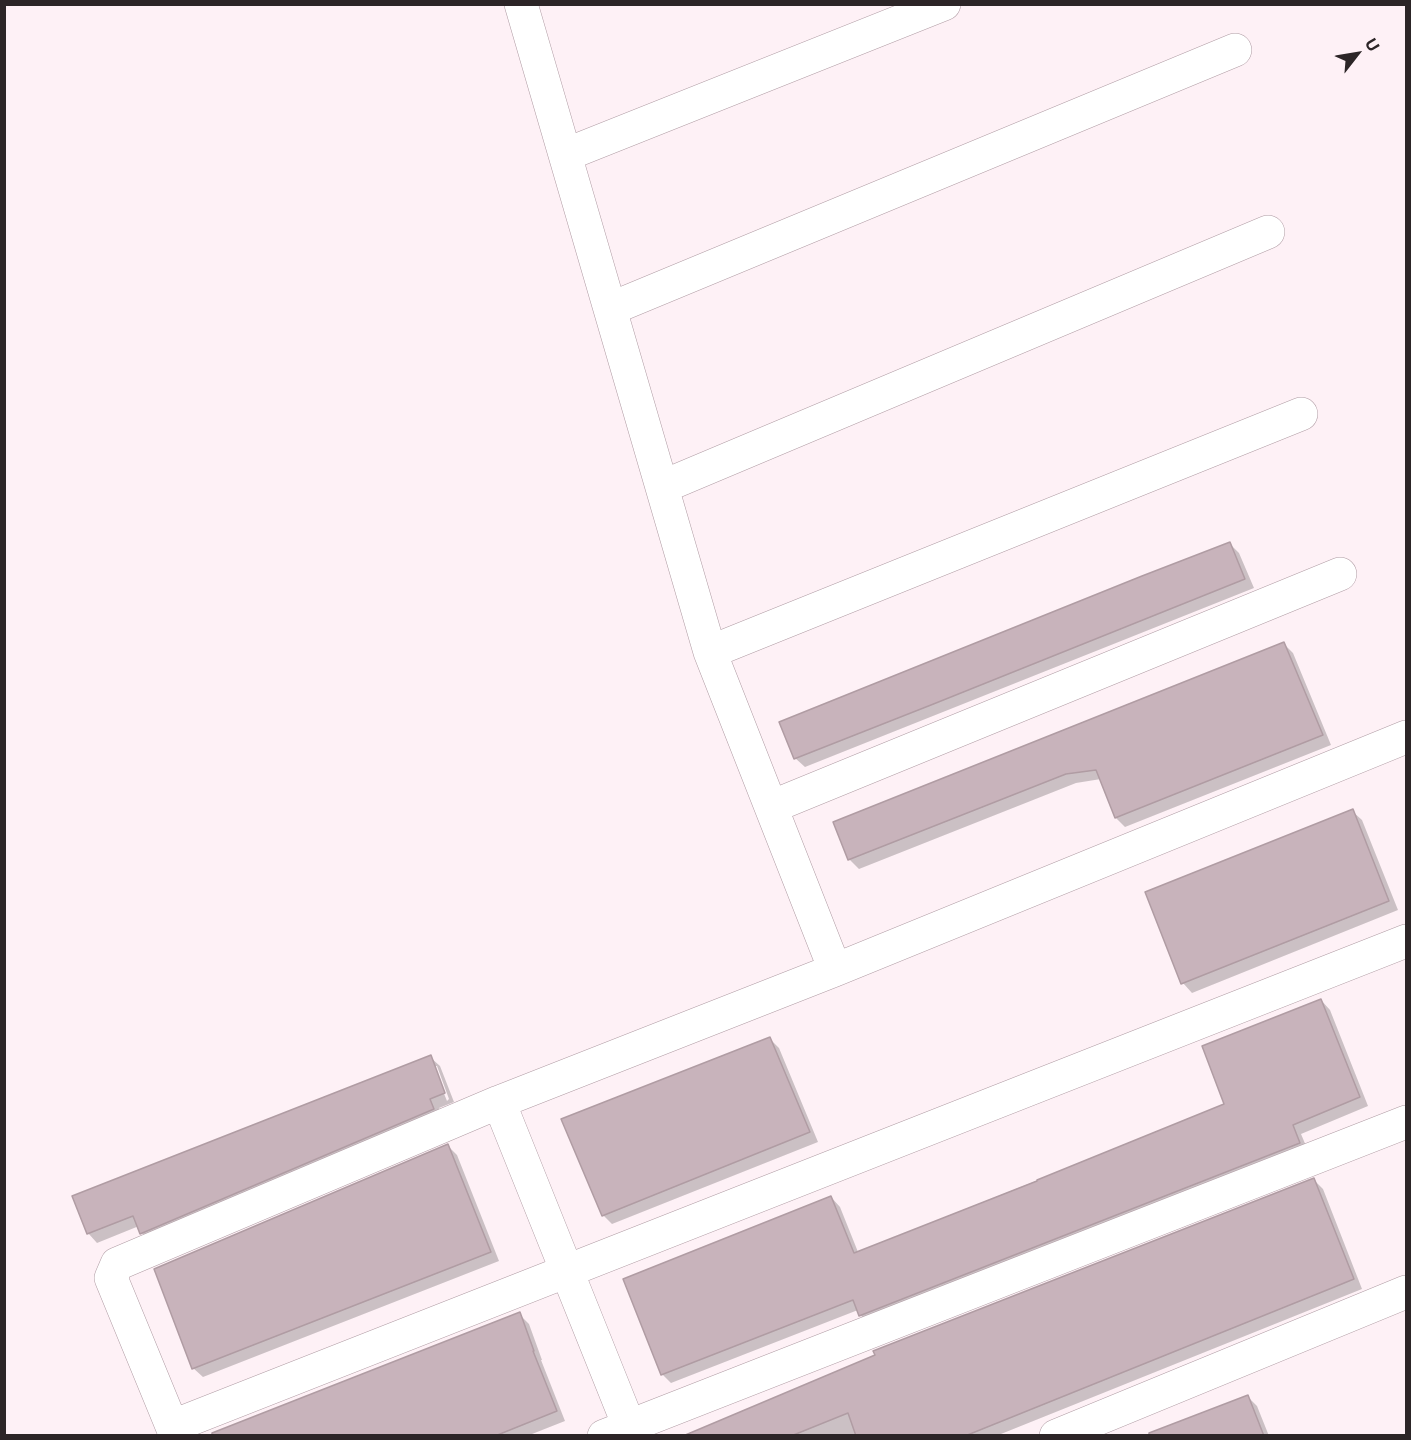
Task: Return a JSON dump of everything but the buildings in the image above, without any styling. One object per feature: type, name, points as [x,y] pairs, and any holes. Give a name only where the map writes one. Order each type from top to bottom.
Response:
[{"type":"street","points":[[521,4],[710,652],[835,970]]},
{"type":"street","points":[[565,155],[944,4]]},
{"type":"street","points":[[610,309],[1235,50]]},
{"type":"street","points":[[662,487],[1268,232]]},
{"type":"street","points":[[710,652],[1301,414]]},
{"type":"street","points":[[771,807],[1340,574]]},
{"type":"street","points":[[1407,737],[835,970],[499,1102],[139,1253],[117,1264],[111,1278],[175,1431],[567,1271],[1407,941]]},
{"type":"street","points":[[499,1102],[567,1271],[622,1432],[1407,1122]]},
{"type":"street","points":[[1056,1436],[1407,1292]]}]
